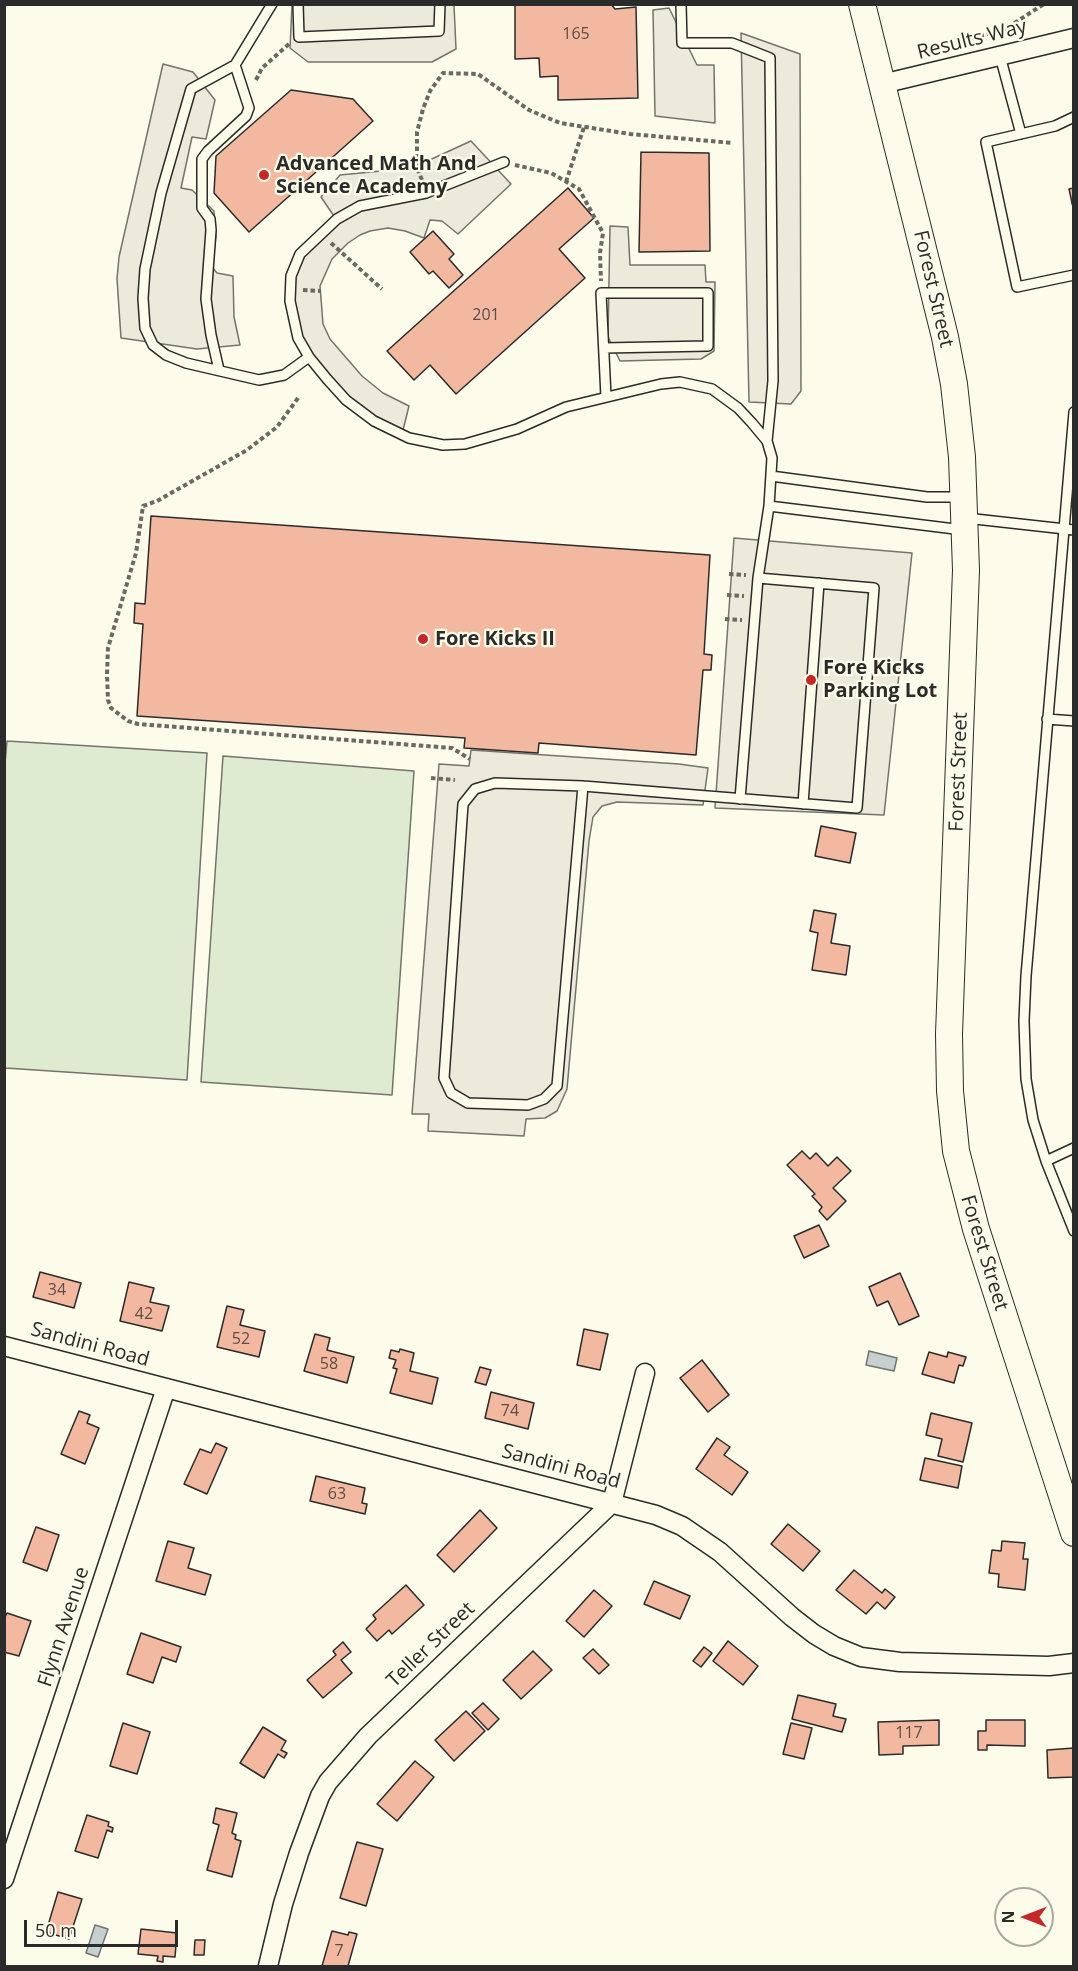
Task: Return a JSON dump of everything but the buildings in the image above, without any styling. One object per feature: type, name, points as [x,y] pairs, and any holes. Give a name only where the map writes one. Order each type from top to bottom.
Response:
[{"type":"main road","name":"Forest Street","points":[[862,4],[945,337],[956,400],[965,515],[966,570],[949,1034],[949,1082],[953,1128],[959,1167],[976,1229],[1074,1533]]},
{"type":"street","name":"Results Way","points":[[882,84],[1074,38]]},
{"type":"street","name":"Sandini Road","points":[[4,1346],[656,1515],[696,1534],[731,1561],[792,1617],[825,1641],[852,1654],[871,1659],[900,1662],[1049,1666],[1074,1663]]},
{"type":"street","points":[[612,1503],[645,1373]]},
{"type":"street","name":"Flynn Avenue","points":[[4,1880],[166,1388]]},
{"type":"street","name":"Teller Street","points":[[268,1966],[283,1904],[299,1853],[328,1782],[368,1736],[612,1503]]},
{"type":"lane","points":[[272,4],[235,65],[191,89],[161,193],[145,269],[142,298],[145,328],[153,345],[166,355],[259,380],[284,375],[309,357]]},
{"type":"lane","points":[[298,4],[299,37],[439,31],[440,4]]},
{"type":"lane","points":[[681,4],[682,43],[732,43],[770,58],[773,381],[767,441],[772,458],[769,506],[758,578],[740,799]]},
{"type":"lane","points":[[1000,56],[1021,134]]},
{"type":"lane","points":[[219,370],[206,299],[211,230],[210,219],[202,208],[201,167],[202,159],[208,151],[246,116],[249,108],[235,65]]},
{"type":"lane","points":[[1074,117],[1054,126],[986,142],[1017,286],[1074,275]]},
{"type":"lane","points":[[504,162],[426,193],[360,206],[337,219],[300,254],[291,276],[289,289],[298,338],[309,357],[346,400],[374,421],[409,438],[443,445],[465,444],[517,429],[566,407],[661,384],[680,382],[710,388],[738,408],[767,441]]},
{"type":"lane","points":[[604,348],[708,346],[708,293],[601,293],[606,397]]},
{"type":"lane","points":[[1074,412],[1024,1021],[1028,1093],[1033,1120],[1046,1161],[1074,1232]]},
{"type":"lane","points":[[771,476],[927,497],[965,515]]},
{"type":"lane","points":[[769,506],[965,515],[1074,530]]},
{"type":"lane","points":[[584,786],[557,1086],[544,1099],[528,1105],[468,1103],[451,1093],[444,1078],[463,804],[475,789],[495,783],[584,786],[857,808],[874,588],[758,578]]},
{"type":"lane","points":[[802,804],[819,583]]},
{"type":"lane","points":[[1047,719],[1074,721]]},
{"type":"lane","points":[[1046,1161],[1074,1148]]},
{"type":"path","points":[[961,47],[962,42],[966,40],[1005,29],[1044,4]]},
{"type":"path","points":[[246,100],[262,68],[299,37]]},
{"type":"path","points":[[426,193],[417,168],[417,132],[430,91],[443,73],[478,74],[529,110],[560,123],[630,134],[733,142]]},
{"type":"path","points":[[566,182],[585,127]]},
{"type":"path","points":[[504,162],[551,173],[579,189],[603,233],[600,253],[601,293]]},
{"type":"path","points":[[321,233],[382,289]]},
{"type":"path","points":[[298,398],[277,427],[247,450],[157,501],[143,506],[136,554],[108,648],[106,674],[108,700],[111,708],[128,721],[138,724],[452,748],[470,759]]},
{"type":"path","points":[[431,778],[455,780]]},
{"type":"green space","points":[[7,741],[207,753],[187,1080],[5,1068],[4,776]]},
{"type":"green space","points":[[223,756],[414,771],[392,1095],[201,1082]]},
{"type":"shaded area","points":[[292,5],[454,5],[456,49],[432,62],[308,62],[290,48]]},
{"type":"shaded area","points":[[669,8],[697,65],[714,65],[715,123],[655,116],[653,10]]},
{"type":"shaded area","points":[[741,33],[800,54],[801,391],[791,404],[749,402]]},
{"type":"shaded area","points":[[163,64],[193,72],[215,100],[206,139],[192,137],[181,188],[192,190],[214,211],[216,236],[212,267],[217,273],[233,276],[234,317],[240,345],[197,349],[121,338],[117,279],[119,257]]},
{"type":"shaded area","points":[[471,141],[511,184],[458,234],[442,221],[430,220],[424,238],[388,228],[360,235],[332,259],[320,286],[323,324],[330,339],[362,376],[383,393],[409,406],[402,434],[346,400],[309,357],[290,301],[300,254],[336,219],[321,197],[340,175],[412,168]]},
{"type":"shaded area","points":[[610,226],[628,227],[630,265],[705,265],[706,282],[715,282],[714,351],[701,359],[620,361],[608,337]]},
{"type":"shaded area","name":"Fore Kicks Parking Lot","points":[[734,538],[912,553],[884,815],[715,808]]},
{"type":"shaded area","points":[[471,750],[708,768],[703,805],[617,802],[602,806],[593,817],[567,1089],[557,1111],[545,1118],[526,1119],[524,1136],[428,1131],[429,1114],[412,1114],[439,764],[469,766]]},
{"type":"shaded area","points":[[869,1351],[897,1358],[894,1371],[866,1365]]},
{"type":"shaded area","points":[[95,1925],[108,1929],[98,1957],[86,1953]]},
{"type":"place","name":"Advanced Math And Science Academy","points":[[264,175]]},
{"type":"place","name":"Fore Kicks II","points":[[423,639]]},
{"type":"place","name":"Fore Kicks Parking Lot","points":[[811,680]]}]
